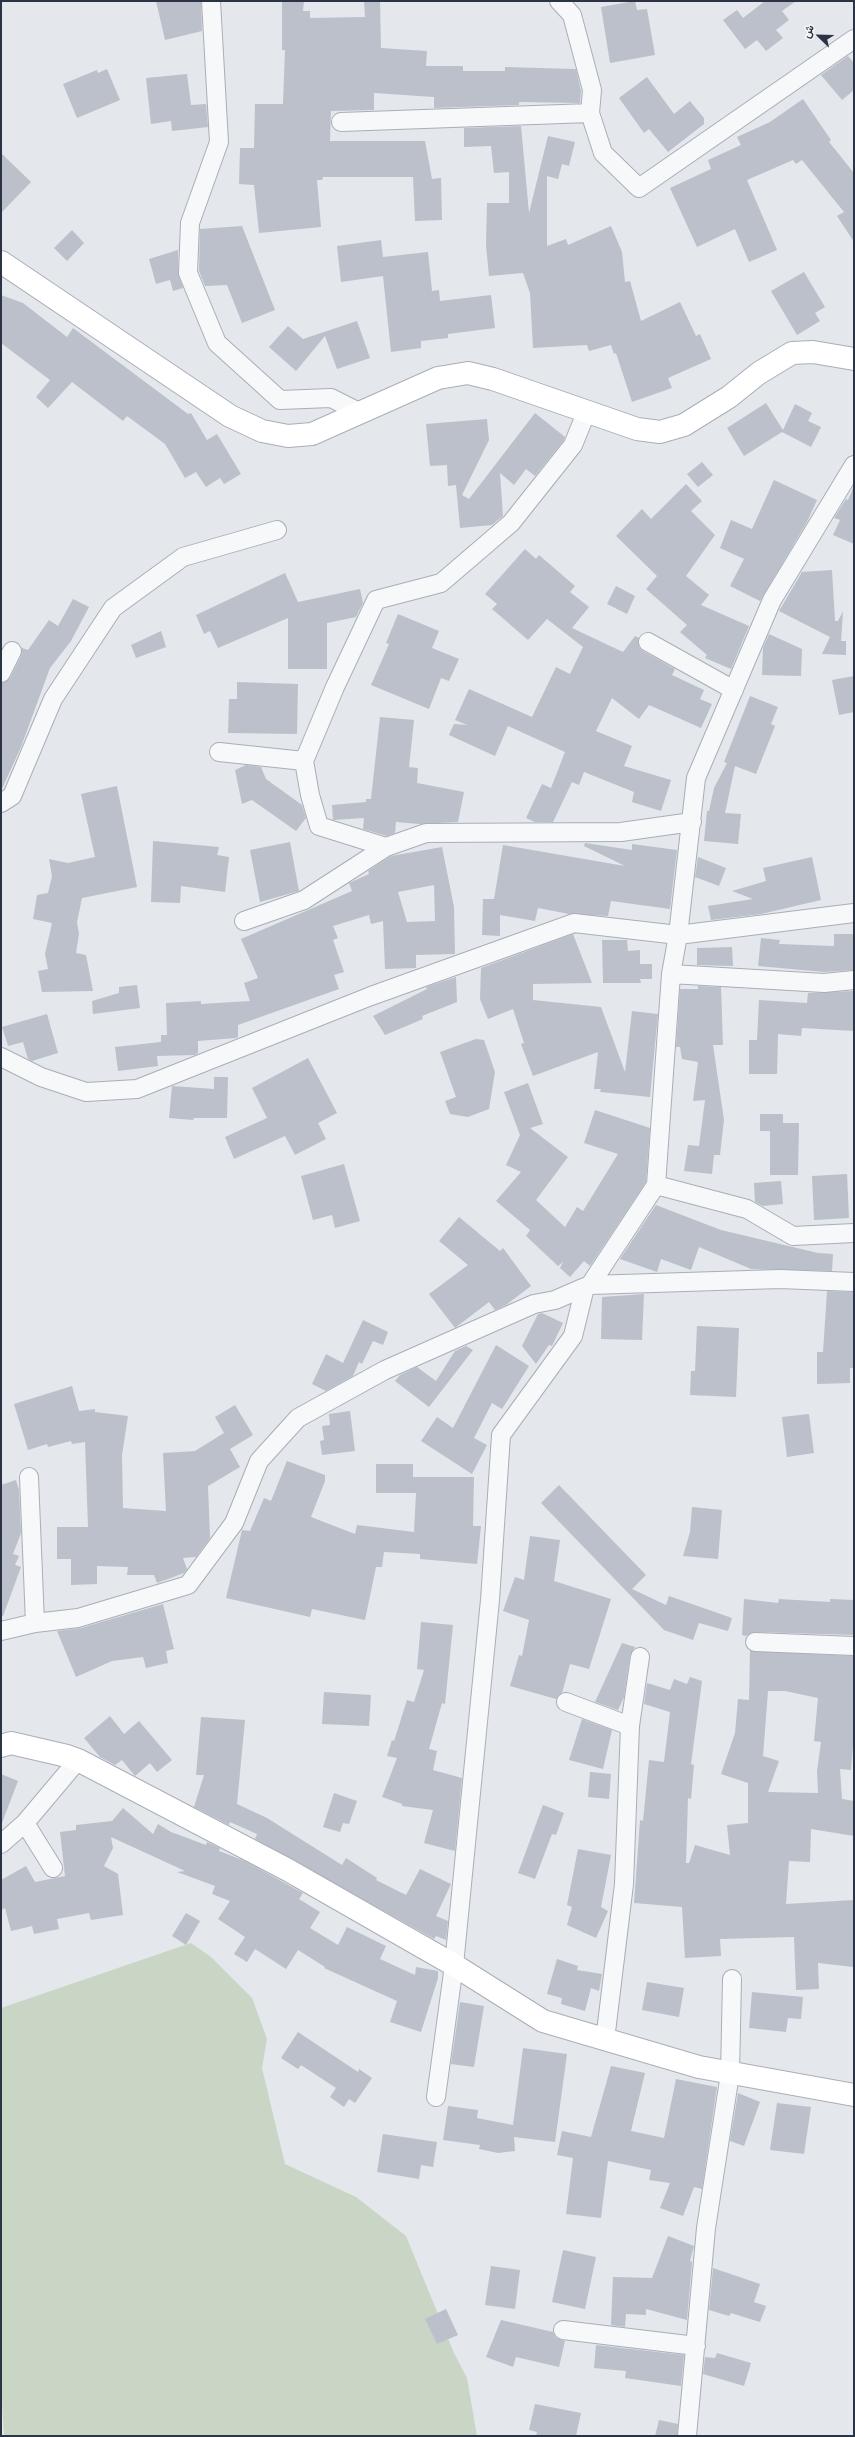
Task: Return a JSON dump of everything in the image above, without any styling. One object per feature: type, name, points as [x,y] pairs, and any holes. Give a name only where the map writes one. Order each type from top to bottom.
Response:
[{"type":"main road","points":[[1,262],[230,416],[262,431],[288,436],[312,434],[438,378],[468,373],[493,379],[586,413],[637,429],[660,432],[684,426],[729,397],[759,372],[792,353],[813,352],[854,359]]},
{"type":"main road","points":[[4,1742],[67,1756],[78,1760],[288,1870],[454,1966],[543,2021],[605,2040],[730,2074],[854,2094]]},
{"type":"street","points":[[211,1],[219,142],[190,223],[188,273],[217,343],[280,400],[331,398],[361,413]]},
{"type":"street","points":[[559,1],[572,15],[592,90],[590,113],[603,153],[639,188],[854,39]]},
{"type":"street","points":[[341,122],[590,113]]},
{"type":"street","points":[[386,847],[319,826],[310,795],[304,761],[335,687],[376,600],[441,583],[511,523],[573,445],[586,413]]},
{"type":"street","points":[[436,2097],[454,1966],[490,1600],[500,1435],[573,1336],[588,1286],[656,1185],[670,974],[678,935],[696,778],[772,600],[854,465]]},
{"type":"street","points":[[1,804],[12,796],[54,699],[114,608],[183,558],[277,530]]},
{"type":"street","points":[[648,642],[734,690]]},
{"type":"street","points":[[1,673],[12,651]]},
{"type":"street","points":[[219,752],[304,761]]},
{"type":"street","points":[[244,920],[304,900],[386,847],[426,833],[621,832],[692,822]]},
{"type":"street","points":[[1,1057],[41,1077],[86,1092],[137,1089],[371,996],[574,923],[678,935],[854,913]]},
{"type":"street","points":[[670,974],[824,982],[854,980]]},
{"type":"street","points":[[656,1185],[747,1209],[793,1236],[854,1233]]},
{"type":"street","points":[[1,1631],[35,1623],[78,1618],[188,1585],[234,1523],[259,1461],[298,1418],[385,1370],[534,1304],[555,1300],[588,1286],[780,1279],[854,1282]]},
{"type":"street","points":[[29,1477],[35,1623]]},
{"type":"street","points":[[755,1642],[854,1646]]},
{"type":"street","points":[[605,2040],[624,1884],[630,1726],[640,1657]]},
{"type":"street","points":[[566,1702],[630,1726]]},
{"type":"street","points":[[1,1844],[24,1823],[78,1760]]},
{"type":"street","points":[[24,1823],[53,1868]]},
{"type":"street","points":[[687,2436],[706,2228],[730,2074],[732,1979]]},
{"type":"street","points":[[563,2330],[696,2346]]},
{"type":"green space","points":[[191,1943],[211,1957],[252,1998],[267,2039],[262,2068],[285,2164],[356,2197],[406,2236],[454,2353],[467,2378],[477,2436],[4,2436],[1,2382],[1,2008]]},
{"type":"building","points":[[156,1],[201,1],[202,31],[165,40]]},
{"type":"building","points":[[282,1],[304,1],[303,11],[310,11],[310,18],[365,17],[364,1],[380,1],[381,48],[427,51],[426,66],[463,66],[463,71],[505,71],[505,67],[576,69],[581,91],[580,103],[519,102],[519,105],[434,108],[434,97],[374,93],[374,110],[331,111],[330,141],[425,141],[432,179],[441,178],[442,220],[415,221],[413,177],[323,177],[322,180],[317,180],[321,227],[259,233],[254,185],[239,184],[240,148],[254,148],[255,104],[283,104],[285,50],[282,50]]},
{"type":"building","points":[[635,1],[637,10],[647,9],[655,55],[610,63],[601,7]]},
{"type":"building","points":[[765,1],[796,1],[782,11],[789,20],[776,30],[783,38],[766,51],[757,40],[745,49],[723,20],[737,10],[743,18]]},
{"type":"building","points":[[848,56],[854,63],[854,90],[842,100],[821,75]]},
{"type":"building","points":[[107,69],[120,100],[77,118],[63,84],[97,70],[98,73]]},
{"type":"building","points":[[187,74],[191,105],[206,104],[208,127],[172,131],[171,121],[151,124],[146,78]]},
{"type":"building","points":[[647,77],[674,114],[690,101],[704,118],[704,124],[668,152],[649,129],[644,133],[619,98]]},
{"type":"building","points":[[803,99],[831,140],[829,142],[854,173],[854,242],[837,216],[844,212],[802,160],[796,164],[793,160],[747,180],[777,250],[749,262],[735,229],[697,247],[670,188],[711,169],[708,160],[741,145],[737,137],[770,122]]},
{"type":"building","points":[[521,126],[529,213],[548,136],[575,142],[569,166],[562,164],[558,179],[547,176],[547,246],[566,239],[568,245],[611,226],[622,252],[625,282],[630,281],[641,321],[680,302],[696,336],[700,334],[711,359],[668,378],[672,388],[632,402],[616,353],[614,354],[611,345],[589,351],[587,345],[533,348],[530,293],[523,273],[489,276],[486,245],[487,203],[509,203],[509,172],[494,173],[491,146],[464,147],[464,128]]},
{"type":"building","points":[[1,153],[31,182],[1,213]]},
{"type":"building","points":[[242,226],[275,310],[242,323],[227,285],[205,286],[199,271],[200,229]]},
{"type":"building","points":[[72,230],[84,243],[67,261],[54,248]]},
{"type":"building","points":[[381,240],[383,257],[428,252],[432,291],[439,290],[440,301],[491,295],[495,328],[448,334],[448,338],[421,341],[421,348],[391,352],[383,276],[341,282],[337,246]]},
{"type":"building","points":[[178,250],[178,273],[183,288],[173,291],[170,280],[156,284],[149,259]]},
{"type":"building","points":[[804,272],[825,307],[815,313],[820,321],[797,335],[771,291]]},
{"type":"building","points":[[1,295],[23,303],[67,337],[73,328],[188,414],[191,413],[207,440],[217,434],[241,474],[224,484],[220,478],[206,487],[196,472],[185,478],[165,444],[127,416],[123,421],[72,382],[48,408],[36,397],[50,380],[1,343]]},
{"type":"building","points":[[357,321],[370,358],[337,369],[325,336],[296,371],[269,347],[288,326],[303,339]]},
{"type":"building","points":[[766,403],[783,430],[795,404],[812,413],[808,421],[821,427],[811,447],[782,432],[744,456],[727,428]]},
{"type":"building","points":[[535,413],[565,437],[564,440],[535,476],[526,469],[514,485],[500,473],[503,516],[492,525],[460,528],[456,485],[448,486],[447,465],[430,466],[426,424],[487,419],[489,440],[462,495],[469,499]]},
{"type":"building","points":[[702,462],[713,475],[698,487],[687,474]]},
{"type":"building","points":[[774,480],[817,500],[807,522],[760,601],[730,586],[744,559],[720,548],[731,520],[752,529]]},
{"type":"building","points":[[686,484],[702,501],[691,511],[715,535],[686,576],[709,595],[701,605],[749,626],[731,669],[705,658],[707,655],[680,632],[687,625],[646,589],[657,576],[616,536],[642,509],[651,519]]},
{"type":"building","points":[[854,486],[854,544],[833,535],[840,520],[834,518],[846,499],[848,500]]},
{"type":"building","points":[[525,549],[536,559],[539,555],[575,586],[570,592],[589,607],[572,628],[623,652],[635,636],[639,638],[639,647],[643,651],[675,669],[672,675],[704,690],[700,699],[712,704],[701,728],[649,705],[639,719],[612,698],[596,731],[632,746],[624,766],[671,780],[661,811],[632,802],[634,792],[584,772],[579,785],[572,782],[553,822],[535,822],[526,818],[542,784],[551,788],[565,752],[508,726],[495,756],[449,735],[454,724],[467,725],[455,720],[469,689],[532,717],[556,667],[570,674],[583,647],[547,619],[528,640],[492,609],[497,604],[485,594]]},
{"type":"building","points":[[832,570],[835,621],[838,621],[843,611],[841,641],[846,641],[846,655],[822,654],[830,637],[779,611],[802,572]]},
{"type":"building","points":[[285,573],[298,602],[360,589],[363,603],[356,617],[327,623],[327,669],[288,669],[288,618],[218,648],[210,631],[204,634],[196,615]]},
{"type":"building","points":[[616,586],[635,596],[627,614],[607,604]]},
{"type":"building","points":[[73,599],[89,607],[71,641],[50,668],[21,747],[1,791],[1,683],[10,678],[21,656],[22,648],[28,650],[49,620],[58,626]]},
{"type":"building","points":[[398,614],[439,631],[432,648],[459,659],[449,681],[441,678],[429,709],[371,685],[389,644],[386,643]]},
{"type":"building","points":[[161,631],[166,647],[136,658],[131,645]]},
{"type":"building","points":[[769,634],[802,649],[801,676],[762,675],[763,648]]},
{"type":"building","points":[[854,676],[854,712],[839,715],[832,680]]},
{"type":"building","points":[[237,682],[298,684],[297,734],[228,733],[229,699],[237,699]]},
{"type":"building","points":[[750,696],[778,707],[771,724],[775,726],[756,774],[735,766],[725,813],[741,814],[738,844],[704,841],[707,811],[709,811],[714,788],[727,763],[724,762]]},
{"type":"building","points":[[380,717],[414,720],[409,767],[418,768],[417,783],[464,792],[458,822],[419,824],[396,822],[395,833],[387,836],[363,829],[364,818],[333,820],[332,805],[366,802],[366,799],[371,799]]},
{"type":"building","points":[[246,765],[261,767],[266,779],[302,805],[306,818],[296,831],[252,800],[242,804],[235,770]]},
{"type":"building","points":[[117,786],[137,887],[82,898],[77,922],[79,934],[76,953],[86,955],[93,991],[42,992],[38,971],[48,969],[45,954],[52,923],[33,919],[37,895],[48,893],[52,876],[49,859],[68,863],[95,857],[81,794]]},
{"type":"building","points":[[153,841],[219,847],[217,855],[229,857],[225,892],[181,886],[180,903],[151,902]]},
{"type":"building","points":[[290,842],[299,891],[260,902],[250,850]]},
{"type":"building","points":[[585,843],[632,850],[632,844],[677,850],[670,909],[611,901],[608,916],[569,914],[538,908],[535,921],[500,915],[500,936],[482,935],[483,899],[494,899],[503,845],[625,866],[584,846]]},
{"type":"building","points":[[442,847],[454,907],[455,954],[416,955],[416,968],[385,969],[383,921],[371,924],[369,915],[333,926],[338,938],[333,940],[344,972],[334,975],[339,989],[238,1025],[238,1037],[236,1038],[198,1041],[198,1053],[195,1055],[157,1056],[158,1066],[118,1071],[115,1047],[161,1042],[161,1035],[167,1035],[166,1003],[201,1001],[201,1004],[250,1001],[244,983],[258,978],[241,939],[352,891],[349,883],[369,874],[368,871],[391,856]],"holes":[[[434,885],[435,921],[407,922],[398,892]]]},
{"type":"building","points":[[698,857],[726,868],[719,886],[695,877]]},
{"type":"building","points":[[812,857],[821,900],[761,914],[711,920],[708,906],[753,899],[732,891],[766,881],[763,868]]},
{"type":"building","points":[[573,934],[592,983],[533,984],[533,1000],[601,1007],[625,1072],[632,1011],[658,1014],[650,1097],[600,1092],[601,1089],[594,1089],[598,1052],[533,1076],[521,1044],[524,1043],[513,1009],[488,1019],[480,999],[481,968]]},
{"type":"building","points":[[834,934],[854,934],[854,970],[824,972],[758,966],[761,938],[780,940],[779,944],[834,946]]},
{"type":"building","points":[[602,940],[627,940],[628,951],[640,950],[640,964],[652,964],[652,979],[640,979],[641,983],[603,983]]},
{"type":"building","points":[[732,947],[733,966],[697,965],[697,948]]},
{"type":"building","points":[[456,977],[457,1002],[422,1016],[423,1019],[385,1035],[373,1016],[427,989],[426,987]]},
{"type":"building","points":[[137,985],[140,1008],[93,1014],[92,1001],[119,993],[119,987]]},
{"type":"building","points":[[698,986],[721,987],[723,1045],[713,1045],[724,1120],[720,1155],[714,1155],[712,1174],[684,1171],[688,1145],[699,1146],[705,1100],[693,1101],[698,1062],[682,1059],[680,1047],[676,1047],[680,989],[698,989]]},
{"type":"building","points":[[854,991],[854,1031],[802,1028],[801,1036],[778,1034],[777,1074],[749,1074],[749,1040],[757,1040],[759,1000],[807,1003],[808,993]]},
{"type":"building","points":[[47,1014],[58,1053],[32,1061],[28,1059],[23,1042],[8,1046],[2,1027]]},
{"type":"building","points":[[476,1039],[484,1040],[495,1072],[489,1109],[468,1117],[450,1114],[445,1101],[456,1097],[440,1052]]},
{"type":"building","points":[[308,1058],[337,1113],[318,1123],[326,1139],[295,1155],[285,1136],[234,1159],[225,1137],[267,1118],[252,1088]]},
{"type":"building","points":[[214,1077],[228,1077],[227,1118],[194,1118],[193,1120],[169,1118],[172,1086],[214,1089]]},
{"type":"building","points":[[528,1083],[543,1124],[530,1128],[568,1157],[536,1200],[565,1227],[577,1207],[583,1211],[618,1154],[584,1143],[595,1110],[650,1128],[646,1182],[590,1266],[584,1261],[570,1277],[560,1268],[563,1262],[558,1266],[526,1236],[530,1230],[496,1201],[521,1172],[506,1165],[520,1135],[504,1092]]},
{"type":"building","points":[[760,1114],[783,1114],[783,1123],[799,1123],[798,1175],[770,1175],[770,1131],[760,1131]]},
{"type":"building","points":[[344,1164],[360,1221],[335,1228],[332,1215],[313,1220],[301,1176]]},
{"type":"building","points":[[847,1174],[849,1218],[814,1220],[812,1176]]},
{"type":"building","points":[[781,1181],[783,1204],[763,1206],[755,1202],[754,1183]]},
{"type":"building","points":[[656,1205],[721,1230],[818,1253],[833,1254],[832,1271],[751,1269],[699,1247],[691,1270],[661,1259],[657,1272],[620,1259]]},
{"type":"building","points":[[459,1217],[500,1251],[503,1248],[531,1286],[506,1305],[495,1310],[489,1302],[455,1328],[429,1294],[468,1265],[439,1241]]},
{"type":"building","points":[[827,1291],[854,1292],[854,1368],[850,1368],[850,1383],[817,1384],[817,1352],[823,1352]]},
{"type":"building","points":[[644,1294],[642,1340],[601,1339],[602,1297]]},
{"type":"building","points":[[542,1313],[563,1323],[552,1346],[549,1345],[536,1364],[522,1346],[538,1314]]},
{"type":"building","points":[[363,1320],[388,1332],[383,1345],[373,1341],[362,1364],[359,1362],[353,1376],[326,1391],[312,1384],[326,1354],[343,1363]]},
{"type":"building","points":[[697,1326],[739,1328],[736,1397],[690,1395],[691,1371],[695,1371]]},
{"type":"building","points":[[496,1345],[529,1366],[502,1409],[492,1403],[474,1438],[487,1445],[472,1474],[421,1441],[437,1417],[453,1428]]},
{"type":"building","points":[[466,1346],[473,1350],[429,1407],[395,1381],[400,1375],[417,1367],[436,1381],[455,1351]]},
{"type":"building","points":[[72,1386],[79,1411],[95,1409],[95,1412],[128,1416],[122,1455],[123,1508],[166,1511],[163,1453],[195,1451],[224,1433],[215,1417],[235,1405],[253,1435],[230,1449],[240,1467],[208,1486],[210,1538],[196,1557],[183,1558],[187,1569],[184,1573],[157,1583],[154,1575],[127,1575],[128,1567],[97,1566],[97,1584],[71,1585],[71,1559],[57,1559],[57,1527],[88,1527],[85,1442],[72,1444],[71,1441],[48,1447],[47,1444],[28,1450],[14,1404]]},
{"type":"building","points":[[350,1411],[355,1451],[322,1455],[320,1441],[324,1440],[322,1426],[330,1425],[329,1414]]},
{"type":"building","points":[[809,1414],[814,1453],[787,1457],[782,1417]]},
{"type":"building","points":[[287,1461],[325,1475],[325,1481],[311,1517],[355,1534],[357,1525],[414,1532],[416,1493],[376,1493],[376,1464],[413,1464],[413,1477],[474,1477],[473,1526],[481,1526],[477,1564],[420,1559],[420,1554],[384,1552],[382,1567],[376,1567],[365,1620],[312,1609],[310,1617],[226,1598],[242,1530],[250,1531],[264,1498],[271,1501]]},
{"type":"building","points":[[16,1480],[19,1490],[21,1533],[13,1554],[19,1556],[15,1565],[21,1567],[3,1616],[1,1616],[1,1485]]},
{"type":"building","points":[[559,1485],[646,1575],[632,1589],[666,1605],[669,1596],[732,1618],[728,1631],[699,1623],[693,1640],[664,1630],[541,1503]]},
{"type":"building","points":[[692,1507],[722,1510],[718,1559],[683,1556],[690,1532]]},
{"type":"building","points":[[530,1536],[560,1540],[554,1581],[611,1599],[589,1669],[570,1664],[562,1693],[556,1699],[510,1686],[519,1655],[522,1656],[529,1620],[503,1611],[515,1577],[524,1580]]},
{"type":"building","points":[[744,1599],[778,1603],[779,1599],[830,1602],[830,1599],[854,1600],[854,1635],[755,1632],[746,1636],[742,1635]]},
{"type":"building","points":[[163,1604],[174,1649],[166,1651],[168,1663],[146,1668],[143,1657],[112,1661],[76,1677],[57,1631],[81,1628]]},
{"type":"building","points":[[421,1622],[453,1625],[445,1704],[442,1703],[429,1749],[437,1751],[433,1770],[462,1778],[455,1851],[424,1843],[433,1810],[402,1806],[402,1804],[382,1797],[397,1758],[387,1756],[392,1740],[394,1741],[407,1700],[414,1702],[424,1670],[417,1669]]},
{"type":"building","points":[[622,1643],[635,1647],[630,1655],[624,1697],[618,1710],[595,1702]]},
{"type":"building","points":[[750,1651],[854,1656],[854,1734],[851,1770],[840,1769],[842,1799],[854,1801],[854,1836],[811,1829],[810,1862],[789,1861],[786,1904],[854,1900],[854,1967],[818,1963],[819,1989],[796,1990],[794,1937],[720,1939],[721,1956],[685,1958],[682,1907],[634,1903],[640,1820],[643,1821],[649,1760],[664,1762],[670,1712],[644,1704],[647,1683],[670,1690],[674,1679],[687,1684],[690,1677],[702,1681],[691,1764],[694,1765],[691,1799],[688,1798],[686,1863],[689,1863],[695,1845],[730,1855],[727,1825],[748,1823],[748,1783],[721,1774],[735,1733],[738,1699],[749,1700]],"holes":[[[768,1691],[785,1691],[818,1698],[814,1741],[821,1742],[817,1771],[818,1793],[768,1792],[779,1761],[763,1756]]]},
{"type":"building","points":[[324,1692],[371,1695],[369,1726],[322,1724]]},
{"type":"building","points":[[110,1716],[124,1734],[139,1721],[172,1760],[157,1772],[150,1763],[135,1776],[122,1760],[115,1765],[100,1757],[84,1738]]},
{"type":"building","points":[[201,1717],[245,1720],[237,1804],[267,1818],[342,1865],[346,1858],[377,1878],[376,1880],[406,1895],[420,1869],[451,1884],[436,1916],[448,1921],[446,1940],[436,1936],[434,1939],[255,1839],[257,1834],[230,1822],[229,1825],[194,1807],[204,1775],[196,1775]]},
{"type":"building","points":[[582,1719],[612,1730],[603,1769],[569,1760]]},
{"type":"building","points":[[590,1772],[611,1774],[609,1799],[588,1797]]},
{"type":"building","points":[[1,1774],[18,1781],[2,1823],[1,1823]]},
{"type":"building","points":[[334,1793],[357,1801],[349,1824],[343,1823],[340,1832],[323,1827]]},
{"type":"building","points":[[543,1805],[564,1813],[556,1835],[552,1834],[535,1879],[518,1873]]},
{"type":"building","points":[[123,1808],[153,1834],[158,1824],[171,1832],[206,1845],[207,1842],[220,1848],[219,1851],[245,1861],[303,1893],[299,1899],[320,1912],[310,1928],[338,1945],[347,1927],[386,1946],[380,1959],[415,1975],[416,1967],[438,1971],[438,1978],[421,2032],[390,2022],[397,2001],[324,1968],[325,1967],[298,1950],[286,1969],[255,1949],[247,1962],[234,1954],[245,1937],[218,1919],[230,1901],[212,1894],[215,1886],[177,1872],[185,1871],[111,1837],[113,1848],[104,1866],[118,1874],[123,1915],[91,1920],[89,1913],[57,1919],[59,1929],[34,1934],[32,1926],[11,1931],[5,1908],[1,1910],[1,1880],[26,1866],[35,1882],[65,1876],[60,1832],[76,1830],[76,1825],[112,1821]]},
{"type":"building","points":[[578,1849],[611,1855],[601,1907],[608,1911],[596,1938],[567,1925],[572,1907],[567,1905]]},
{"type":"building","points":[[186,1913],[200,1921],[186,1945],[172,1936]]},
{"type":"building","points":[[557,1959],[578,1966],[577,1970],[602,1974],[599,1991],[591,1988],[585,2011],[561,2004],[562,1998],[547,1994]]},
{"type":"building","points":[[647,1982],[684,1988],[679,2017],[642,2010]]},
{"type":"building","points":[[752,1992],[803,1997],[801,2019],[788,2018],[786,2032],[749,2028]]},
{"type":"building","points":[[460,2002],[484,2006],[474,2067],[451,2064]]},
{"type":"building","points":[[298,2032],[358,2072],[359,2069],[372,2078],[355,2103],[349,2099],[344,2107],[330,2097],[336,2088],[301,2065],[298,2069],[281,2058]]},
{"type":"building","points":[[523,2048],[567,2054],[555,2142],[514,2137],[515,2151],[498,2153],[479,2149],[480,2145],[443,2140],[448,2106],[478,2110],[477,2118],[513,2125]]},
{"type":"building","points":[[611,2066],[645,2073],[631,2131],[664,2138],[676,2079],[717,2087],[702,2189],[694,2187],[683,2216],[660,2208],[670,2183],[649,2180],[651,2170],[608,2161],[601,2218],[566,2214],[573,2158],[557,2155],[562,2131],[591,2137]]},
{"type":"building","points":[[738,2093],[760,2102],[744,2146],[730,2141]]},
{"type":"building","points":[[777,2103],[811,2107],[804,2154],[770,2150]]},
{"type":"building","points":[[383,2134],[437,2142],[433,2167],[421,2165],[419,2179],[377,2172]]},
{"type":"building","points":[[668,2236],[694,2246],[690,2261],[692,2262],[687,2320],[646,2309],[646,2315],[626,2314],[625,2327],[611,2325],[613,2277],[652,2278]]},
{"type":"building","points":[[563,2250],[596,2257],[585,2309],[552,2302]]},
{"type":"building","points":[[491,2266],[520,2270],[515,2309],[485,2305]]},
{"type":"building","points":[[713,2268],[760,2284],[754,2302],[766,2306],[760,2322],[731,2313],[729,2316],[709,2310]]},
{"type":"building","points":[[446,2309],[458,2335],[437,2344],[425,2319]]},
{"type":"building","points":[[501,2320],[553,2332],[556,2338],[565,2341],[559,2367],[516,2357],[513,2367],[486,2357]]},
{"type":"building","points":[[596,2345],[684,2355],[681,2386],[625,2378],[626,2371],[594,2368]]},
{"type":"building","points":[[717,2353],[751,2363],[744,2386],[703,2374],[705,2357],[715,2358]]},
{"type":"building","points":[[535,2404],[581,2413],[576,2436],[536,2436],[537,2432],[529,2430]]},
{"type":"building","points":[[659,2420],[678,2424],[677,2436],[655,2436]]}]
